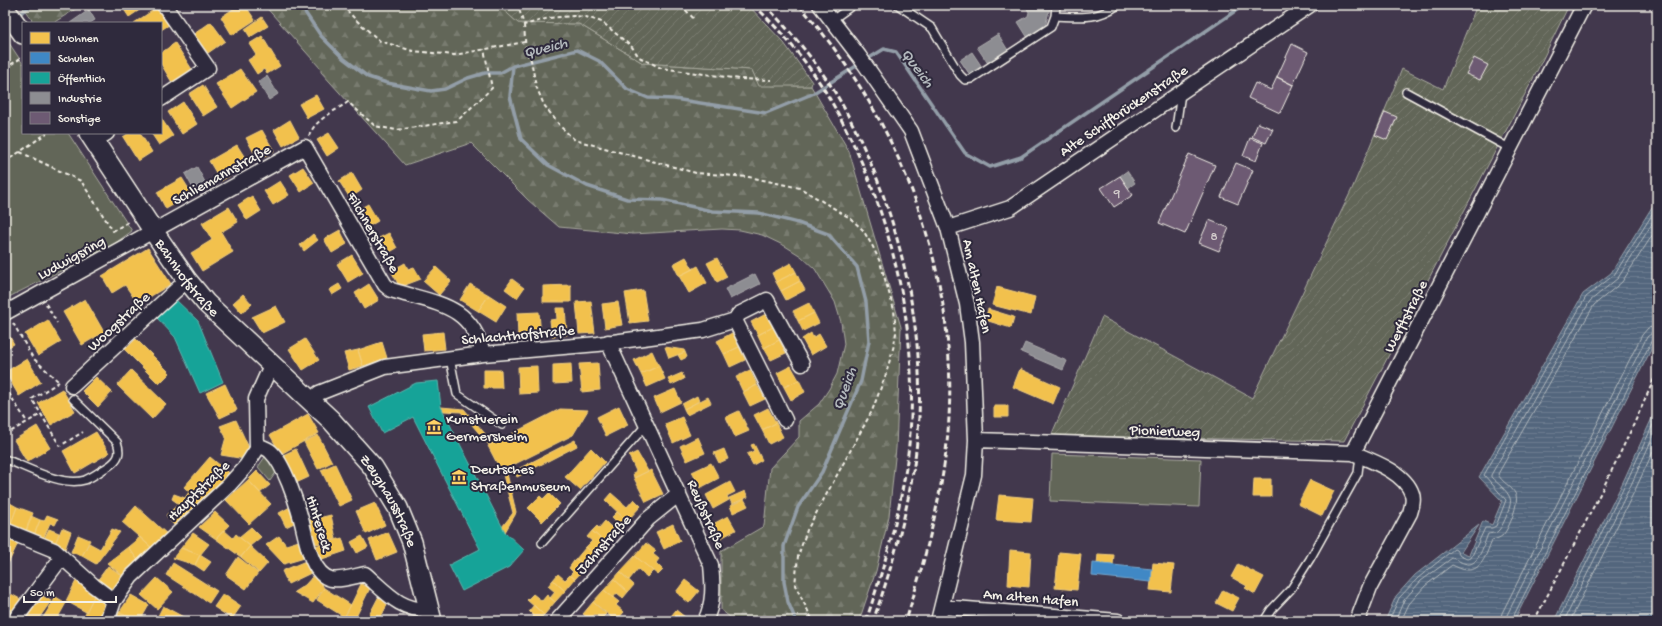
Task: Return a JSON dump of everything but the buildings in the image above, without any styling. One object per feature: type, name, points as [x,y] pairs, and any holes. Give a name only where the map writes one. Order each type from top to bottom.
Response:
[{"type":"street","points":[[162,98],[208,68],[164,5]]},
{"type":"street","name":"Am alten Hafen","points":[[820,5],[860,56],[911,131],[948,228],[967,304],[972,342],[976,440],[974,475],[938,621]]},
{"type":"street","name":"Alte Schiffbrückenstraße","points":[[948,228],[1010,208],[1310,5]]},
{"type":"street","name":"Werftstraße","points":[[1357,454],[1584,5]]},
{"type":"street","name":"Bahnhofstraße","points":[[97,136],[153,231],[187,280],[206,303],[311,400]]},
{"type":"street","name":"Schliemannstraße","points":[[153,231],[305,147]]},
{"type":"street","name":"Filchnerstraße","points":[[305,147],[385,285],[391,290],[446,306],[464,317],[474,328],[480,341],[483,354]]},
{"type":"street","name":"Ludwigsring","points":[[8,317],[153,231]]},
{"type":"street","name":"Woogstraße","points":[[67,387],[187,280]]},
{"type":"street","name":"Schlachthofstraße","points":[[311,400],[319,393],[385,367],[483,354],[608,342],[702,330],[734,320],[739,314],[766,300],[802,364]]},
{"type":"street","points":[[734,320],[785,420]]},
{"type":"street","name":"Reußstraße","points":[[608,342],[711,565],[713,582],[712,600],[705,621]]},
{"type":"street","name":"Hauptstraße","points":[[107,621],[114,601],[131,577],[229,485],[246,466],[257,449],[256,399],[268,372],[273,366]]},
{"type":"street","name":"Zeughausstraße","points":[[311,400],[353,443],[373,467],[398,508],[412,542],[431,616]]},
{"type":"street","name":"Pionierweg","points":[[976,440],[1357,454]]},
{"type":"street","name":"Hintereck","points":[[257,445],[270,451],[278,461],[291,490],[301,518],[310,555],[322,574],[334,579],[365,574],[401,605],[431,616]]},
{"type":"street","points":[[1357,454],[1400,477],[1412,494],[1413,503],[1410,513],[1370,587],[1357,621]]},
{"type":"street","name":"Jahnstraße","points":[[557,621],[648,519],[679,494]]},
{"type":"street","points":[[5,530],[54,550],[94,586],[114,601]]},
{"type":"street","points":[[14,621],[62,557]]},
{"type":"street","name":"Am alten Hafen","points":[[942,607],[1118,621]]},
{"type":"lane","points":[[832,20],[853,5]]},
{"type":"lane","points":[[898,5],[932,28],[960,75],[965,80],[971,79],[1051,26],[1055,16],[1056,5]]},
{"type":"lane","points":[[1055,16],[1095,16],[1106,13],[1118,5]]},
{"type":"lane","points":[[1176,128],[1182,91]]},
{"type":"lane","points":[[1406,92],[1511,149]]},
{"type":"lane","points":[[450,358],[457,394],[502,425]]},
{"type":"lane","points":[[5,459],[66,481],[77,482],[87,479],[111,464],[119,455],[120,449],[117,442],[67,387]]},
{"type":"lane","points":[[542,543],[647,424]]},
{"type":"lane","points":[[1264,621],[1271,610],[1291,589],[1310,559],[1358,473],[1357,454]]},
{"type":"path","points":[[342,5],[356,20],[380,40],[413,52],[454,55],[525,42]]},
{"type":"path","points":[[515,5],[519,9],[524,25],[526,52],[531,60],[536,86]]},
{"type":"path","points":[[681,5],[694,19]]},
{"type":"path","points":[[524,25],[549,18],[573,16],[590,18],[602,22],[616,32],[632,47],[639,57],[662,68],[740,79],[772,80]]},
{"type":"path","points":[[311,128],[348,102],[375,126],[396,130],[457,121],[492,88],[484,49]]},
{"type":"path","points":[[5,68],[22,58]]},
{"type":"path","points":[[5,162],[46,134]]},
{"type":"path","points":[[20,152],[81,181],[113,231],[132,219]]},
{"type":"path","points":[[45,302],[57,323]]},
{"type":"path","points":[[8,317],[33,358],[67,387]]},
{"type":"path","points":[[1534,621],[1601,492],[1637,418],[1657,372]]},
{"type":"path","points":[[5,387],[27,422]]},
{"type":"path","points":[[67,387],[32,399],[60,446],[83,432]]},
{"type":"path","points":[[5,435],[41,414]]},
{"type":"green space","points":[[21,5],[82,5],[55,22],[33,22]]},
{"type":"green space","points":[[264,5],[498,5],[518,23],[579,24],[643,63],[752,70],[759,85],[811,86],[849,151],[901,327],[896,448],[889,516],[876,571],[859,621],[735,621],[721,610],[721,551],[764,526],[770,468],[799,437],[799,421],[819,404],[837,374],[844,344],[841,322],[835,302],[815,269],[801,256],[785,246],[762,235],[740,230],[722,229],[633,234],[559,227],[528,200],[471,143],[405,165],[321,72],[321,69]]},
{"type":"green space","points":[[498,5],[748,5],[784,43],[812,82],[811,86],[759,86],[752,70],[643,63],[579,24],[518,23]]},
{"type":"green space","points":[[1477,5],[1569,5],[1535,75],[1344,441],[1051,436],[1102,317],[1252,398],[1352,189],[1402,69],[1443,89]]},
{"type":"green space","points":[[5,37],[22,62],[22,134],[69,134],[132,231],[114,244],[5,299]]},
{"type":"green space","points":[[267,454],[279,468],[270,481],[258,467]]},
{"type":"green space","points":[[1052,454],[1201,459],[1199,507],[1050,501]]},
{"type":"water","points":[[1657,199],[1657,338],[1514,621],[1385,621],[1396,596],[1415,575],[1479,525],[1461,552],[1469,555],[1483,521],[1492,525],[1502,501],[1479,477],[1583,294],[1611,273]]},
{"type":"water","points":[[1657,407],[1657,621],[1554,621],[1623,482]]},
{"type":"waterway","points":[[18,17],[23,11],[33,5]]},
{"type":"waterway","name":"Queich","points":[[300,5],[321,36],[343,58],[368,77],[387,83],[431,91],[445,89],[468,78],[485,73],[500,73],[513,66],[577,50],[599,61],[627,89],[648,98],[674,99],[766,113],[812,94],[861,63]]},
{"type":"waterway","name":"Queich","points":[[866,60],[884,49],[896,52],[965,153],[990,167],[1021,157],[1244,5]]},
{"type":"waterway","name":"Queich","points":[[513,66],[510,96],[521,139],[548,165],[587,186],[627,199],[662,200],[712,211],[759,213],[798,223],[828,234],[857,267],[866,302],[869,341],[861,381],[822,472],[798,507],[784,546],[784,582],[788,602],[796,621]]},
{"type":"railway","points":[[754,5],[786,38],[815,75],[850,137],[867,174],[881,213],[893,253],[902,294],[908,335],[911,376],[911,417],[909,443],[906,469],[896,520],[866,621]]},
{"type":"railway","points":[[765,5],[795,38],[823,74],[839,99],[858,135],[875,173],[889,212],[901,253],[910,294],[916,336],[919,377],[919,417],[917,443],[909,495],[897,546],[873,621]]},
{"type":"railway","points":[[799,5],[837,52],[870,103],[897,156],[920,212],[936,270],[946,330],[950,390],[946,451],[935,516],[906,621]]},
{"type":"place","name":"Kunstverein Germersheim","points":[[434,427]]},
{"type":"place","name":"Deutsches Straßenmuseum","points":[[459,477]]}]
